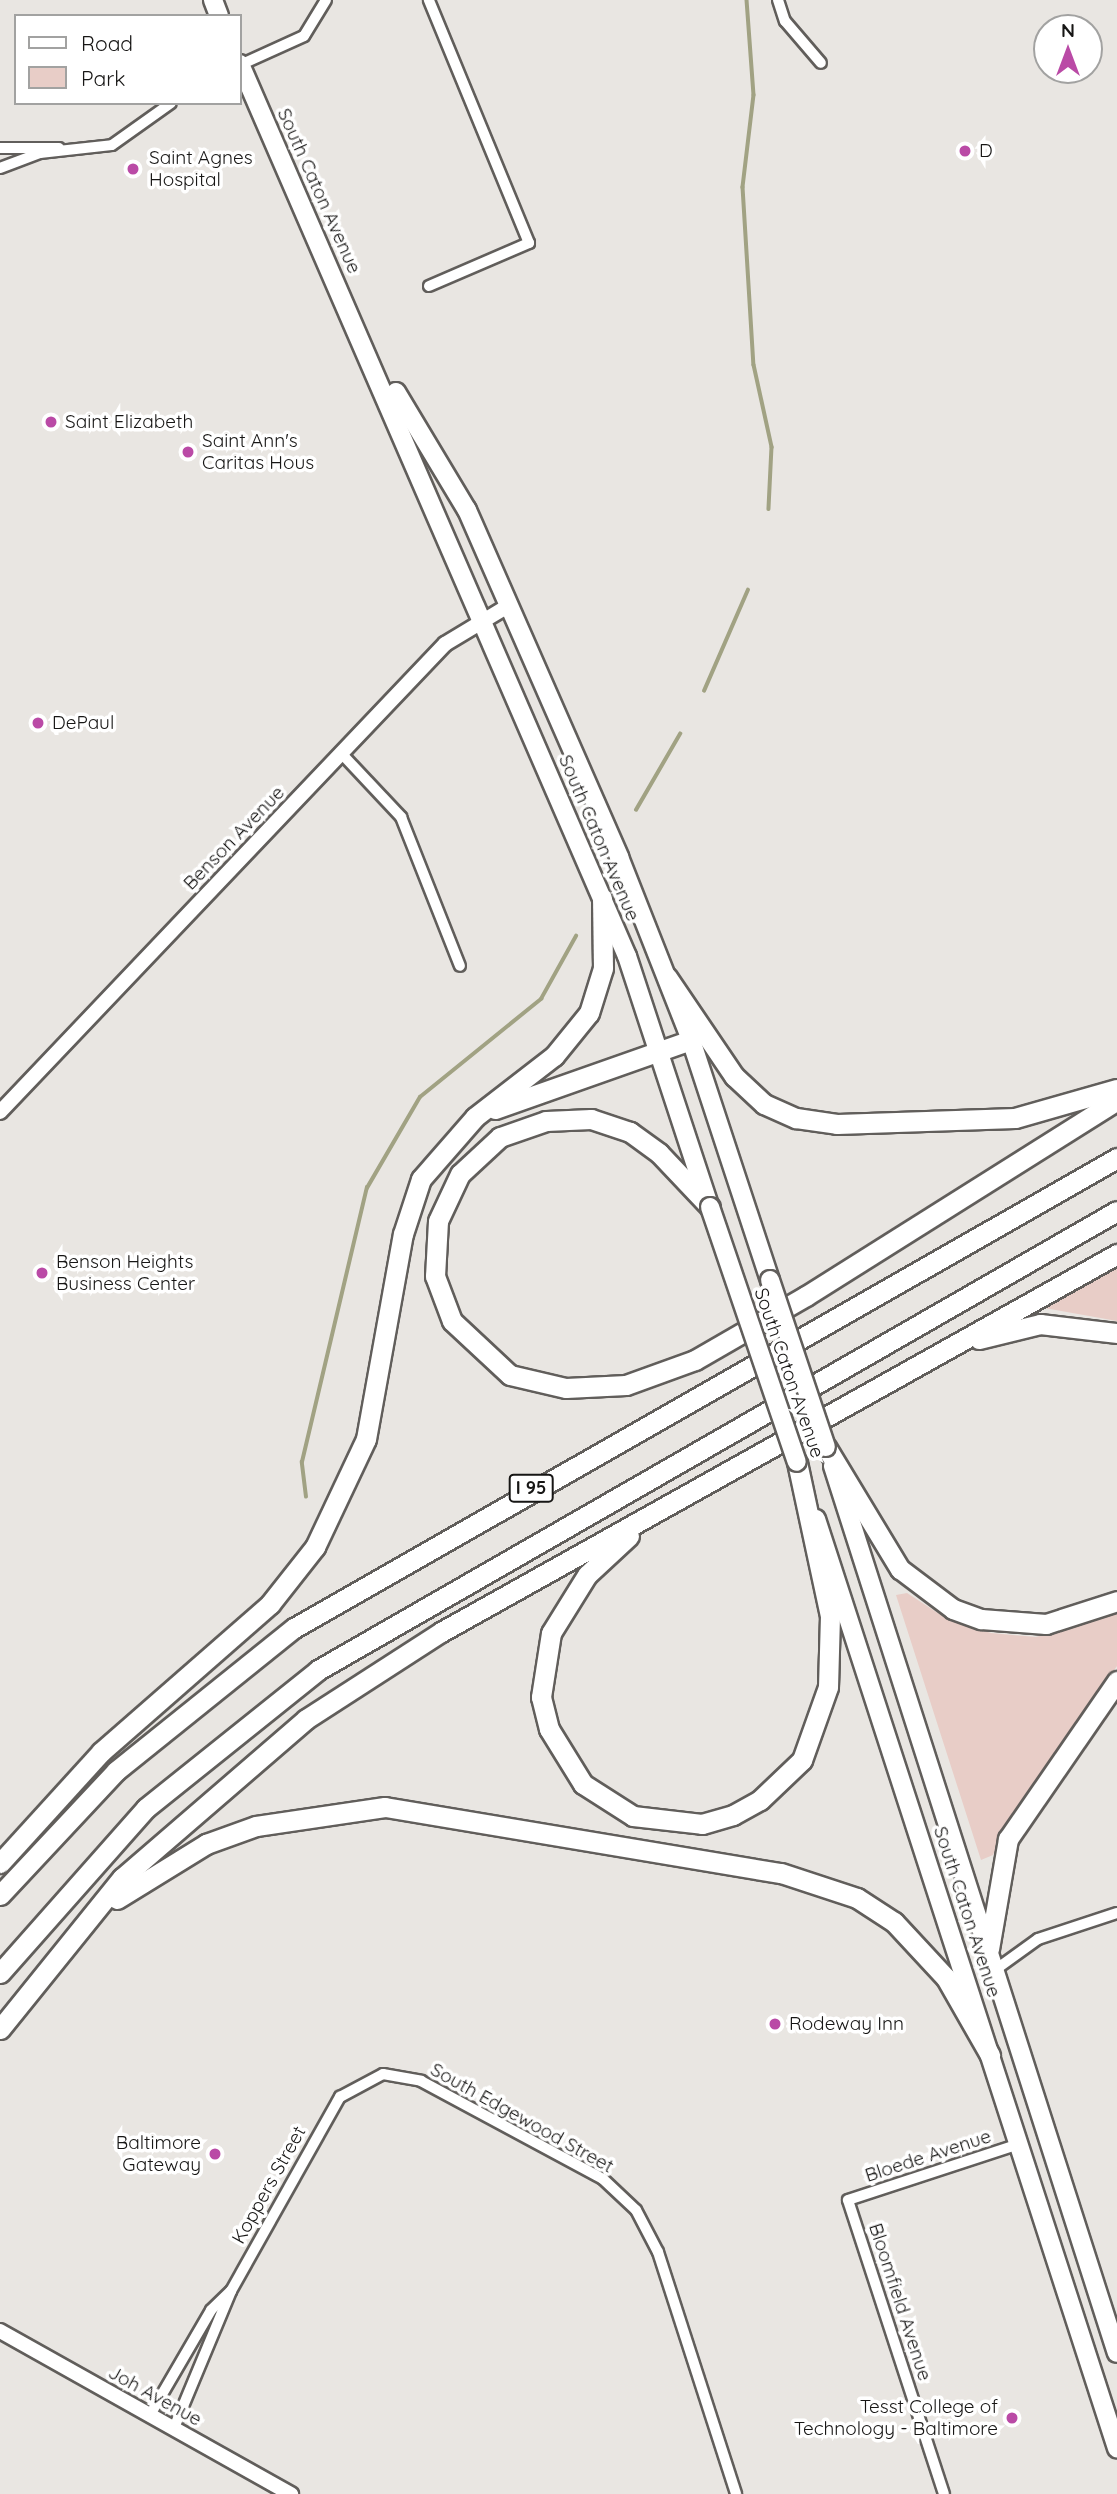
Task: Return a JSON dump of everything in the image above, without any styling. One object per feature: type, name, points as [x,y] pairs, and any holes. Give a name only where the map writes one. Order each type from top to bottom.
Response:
[{"type":"highway","points":[[0,1863],[101,1752],[270,1604],[315,1547],[366,1439],[409,1205],[438,1154],[475,1117],[554,1056],[589,1013],[603,968],[602,898]]},
{"type":"highway","points":[[667,977],[734,1076],[764,1104],[796,1118],[837,1124],[1015,1118],[1117,1089]]},
{"type":"highway","points":[[475,1117],[691,1040]]},
{"type":"highway","points":[[710,1207],[659,1153],[630,1132],[591,1119],[535,1123],[500,1136],[460,1174],[438,1221],[435,1276],[452,1321],[510,1375],[566,1388],[626,1385],[695,1360],[806,1296],[1117,1100]]},
{"type":"highway","name":"I 95","points":[[0,1895],[152,1738],[304,1621],[1117,1158]]},
{"type":"highway","name":"I 95","points":[[0,1973],[146,1808],[318,1671],[1117,1211]]},
{"type":"highway","points":[[0,2029],[44,1970],[167,1834],[306,1719],[441,1632],[904,1370],[1117,1254]]},
{"type":"highway","points":[[904,1370],[979,1339],[1040,1324],[1117,1334]]},
{"type":"highway","points":[[826,1447],[900,1569],[954,1609],[993,1621],[1046,1624],[1117,1601]]},
{"type":"highway","points":[[682,1496],[615,1547],[567,1602],[548,1644],[541,1697],[562,1758],[605,1802],[633,1816],[702,1824],[733,1815],[784,1780],[802,1760],[821,1716],[832,1652],[830,1616],[797,1462]]},
{"type":"highway","points":[[989,1949],[1008,1839],[1117,1681]]},
{"type":"highway","points":[[44,1970],[131,1887],[206,1844],[328,1811],[429,1811],[782,1872],[857,1898],[925,1950],[990,2056]]},
{"type":"main road","name":"South Caton Avenue","points":[[242,70],[360,335],[602,898],[661,1050],[710,1207],[797,1462],[1117,2448]]},
{"type":"main road","name":"South Caton Avenue","points":[[360,335],[448,476],[508,606],[667,977],[691,1040],[989,1949],[1117,2353]]},
{"type":"street","points":[[242,64],[304,36],[326,0]]},
{"type":"street","points":[[429,0],[529,243],[429,286]]},
{"type":"street","points":[[778,0],[785,21],[821,63]]},
{"type":"street","points":[[0,168],[69,151],[112,145],[168,105]]},
{"type":"street","points":[[0,148],[40,143],[69,151]]},
{"type":"street","name":"Benson Avenue","points":[[0,1112],[445,644],[482,618],[508,606]]},
{"type":"street","points":[[341,753],[401,817],[460,966]]},
{"type":"street","points":[[995,1970],[1038,1939],[1117,1913]]},
{"type":"street","name":"South Edgewood Street","points":[[340,2097],[366,2079],[403,2074],[622,2194],[658,2252],[736,2494]]},
{"type":"street","name":"Koppers Street","points":[[174,2428],[231,2291],[340,2097]]},
{"type":"street","name":"Bloede Avenue","points":[[848,2200],[1019,2144]]},
{"type":"street","name":"Bloomfield Avenue","points":[[848,2200],[944,2494]]},
{"type":"street","name":"Koppers Street","points":[[150,2415],[211,2310],[231,2291]]},
{"type":"street","name":"Joh Avenue","points":[[0,2331],[291,2494]]},
{"type":"green space","points":[[1117,1265],[1117,1321],[1039,1307]]},
{"type":"green space","points":[[907,1593],[947,1619],[991,1633],[1036,1637],[1117,1613],[1117,1666],[1004,1826],[993,1855],[981,1860],[896,1595]]},
{"type":"waterway","points":[[747,0],[754,95],[743,187],[754,365],[772,447],[769,509]]},
{"type":"waterway","points":[[704,691],[748,590]]},
{"type":"waterway","points":[[636,810],[680,734]]},
{"type":"waterway","points":[[306,1497],[302,1462],[367,1188],[420,1097],[541,999],[576,936]]},
{"type":"place","name":"D","points":[[965,151]]},
{"type":"place","name":"Saint Agnes Hospital","points":[[133,169]]},
{"type":"place","name":"Saint Elizabeth","points":[[51,422]]},
{"type":"place","name":"Saint Ann's Caritas Hous","points":[[188,452]]},
{"type":"place","name":"DePaul","points":[[38,723]]},
{"type":"place","name":"Benson Heights Business Center","points":[[42,1273]]},
{"type":"place","name":"Rodeway Inn","points":[[775,2024]]},
{"type":"place","name":"Baltimore Gateway","points":[[215,2154]]},
{"type":"place","name":"Tesst College of Technology - Baltimore","points":[[1012,2418]]}]
